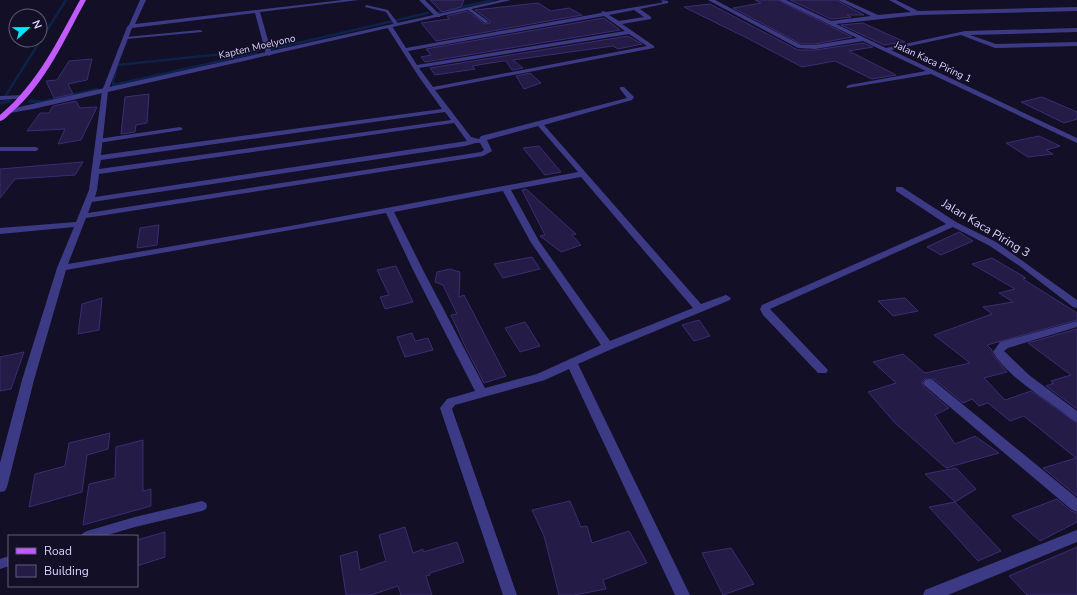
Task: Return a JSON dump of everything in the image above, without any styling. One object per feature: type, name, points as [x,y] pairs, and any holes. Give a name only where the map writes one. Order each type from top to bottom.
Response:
[{"type":"main road","points":[[0,119],[24,97],[45,69],[83,0]]},
{"type":"street","points":[[0,487],[28,380],[62,268],[90,200],[95,172],[104,91],[129,29],[132,26],[143,0]]},
{"type":"street","points":[[132,26],[356,0]]},
{"type":"street","points":[[422,0],[438,16]]},
{"type":"street","name":"Kapten Moelyono","points":[[10,111],[33,108],[508,0]]},
{"type":"street","points":[[405,50],[665,3],[666,2],[664,0]]},
{"type":"street","points":[[711,0],[800,47],[815,47],[863,40]]},
{"type":"street","name":"Jalan Kaca Piring 1","points":[[782,0],[1077,141]]},
{"type":"street","points":[[841,0],[877,17]]},
{"type":"street","points":[[892,0],[918,13]]},
{"type":"street","points":[[618,23],[649,18],[634,8]]},
{"type":"street","points":[[830,23],[918,13],[1077,9]]},
{"type":"street","points":[[257,12],[268,54]]},
{"type":"street","points":[[432,89],[652,47],[603,13]]},
{"type":"street","points":[[0,231],[82,220],[483,154],[488,151],[478,141],[469,139],[416,67],[390,27]]},
{"type":"street","points":[[884,50],[961,33],[1077,30]]},
{"type":"street","points":[[416,67],[630,32]]},
{"type":"street","points":[[961,33],[995,46],[1077,44]]},
{"type":"street","points":[[849,87],[930,72]]},
{"type":"street","points":[[90,200],[465,144],[630,99],[631,97],[622,88]]},
{"type":"street","points":[[0,98],[24,97]]},
{"type":"street","points":[[96,158],[447,110]]},
{"type":"street","points":[[95,172],[456,121]]},
{"type":"street","points":[[539,123],[700,309]]},
{"type":"street","points":[[62,268],[506,189],[582,174]]},
{"type":"street","points":[[506,189],[535,242],[608,346]]},
{"type":"street","name":"Jalan Kaca Piring 3","points":[[899,189],[953,224],[993,244],[1024,265],[1077,305]]},
{"type":"street","points":[[389,210],[419,272],[482,393]]},
{"type":"street","points":[[822,370],[767,313],[765,309],[766,307],[953,224]]},
{"type":"street","points":[[510,595],[446,408],[451,402],[541,377],[608,346],[726,298]]},
{"type":"street","points":[[1077,324],[1004,345],[998,352],[1031,382],[1077,416]]},
{"type":"street","points":[[572,363],[683,595]]},
{"type":"street","points":[[930,383],[1077,506]]},
{"type":"street","points":[[930,595],[1077,536]]},
{"type":"lane","points":[[366,6],[386,11],[397,25]]},
{"type":"lane","points":[[469,9],[487,22]]},
{"type":"lane","points":[[126,38],[200,31]]},
{"type":"lane","points":[[98,141],[180,129]]},
{"type":"lane","points":[[0,149],[36,150]]},
{"type":"lane","points":[[90,535],[135,522],[202,506]]},
{"type":"building","points":[[430,0],[464,0],[461,7],[442,12]]},
{"type":"building","points":[[755,0],[778,0],[852,37],[815,44],[801,44],[733,8],[761,3]]},
{"type":"building","points":[[790,0],[836,0],[864,15],[847,15],[851,17],[831,19]]},
{"type":"building","points":[[538,3],[551,11],[569,8],[582,15],[436,41],[421,23],[449,19],[447,16],[467,11],[485,24],[490,23],[490,21],[475,10]]},
{"type":"building","points":[[710,4],[798,50],[815,50],[863,43],[873,47],[849,51],[896,75],[872,79],[835,61],[802,67],[684,7]]},
{"type":"building","points":[[604,18],[620,30],[425,62],[421,57],[431,55],[426,49]]},
{"type":"building","points":[[863,23],[905,42],[884,45],[841,25]]},
{"type":"building","points":[[628,36],[642,44],[618,49],[613,46],[513,60],[523,68],[512,70],[506,61],[472,66],[475,69],[435,75],[430,68]]},
{"type":"building","points":[[92,59],[87,80],[68,84],[73,94],[54,98],[46,81],[57,80],[69,61]]},
{"type":"building","points":[[530,73],[541,83],[524,89],[516,76]]},
{"type":"building","points":[[149,94],[147,123],[136,125],[135,132],[121,134],[125,97]]},
{"type":"building","points":[[1042,97],[1077,112],[1077,119],[1064,123],[1021,102]]},
{"type":"building","points":[[76,101],[80,108],[97,107],[81,140],[58,144],[65,129],[27,131],[40,113],[49,113],[53,106]]},
{"type":"building","points":[[1039,136],[1060,146],[1046,150],[1053,154],[1028,157],[1006,143]]},
{"type":"building","points":[[539,146],[561,172],[545,175],[523,148]]},
{"type":"building","points":[[83,162],[75,175],[15,179],[0,198],[0,169]]},
{"type":"building","points":[[526,189],[576,234],[572,235],[581,245],[561,252],[540,236],[545,235],[522,190]]},
{"type":"building","points":[[159,225],[157,245],[137,248],[140,228]]},
{"type":"building","points":[[959,232],[973,241],[941,255],[927,247]]},
{"type":"building","points":[[532,257],[540,269],[503,278],[494,264]]},
{"type":"building","points":[[992,258],[1026,278],[1023,279],[1077,313],[1077,320],[987,345],[1007,372],[984,378],[1005,400],[1031,391],[1077,423],[1077,496],[1043,468],[1076,458],[1024,416],[1010,421],[988,403],[979,406],[972,399],[963,403],[934,379],[925,379],[922,382],[924,387],[949,408],[935,415],[955,444],[975,436],[999,453],[946,468],[895,423],[868,392],[896,383],[873,362],[903,354],[925,373],[970,363],[934,335],[992,314],[983,307],[1013,302],[999,293],[1015,289],[972,264]]},
{"type":"building","points":[[396,266],[413,302],[385,309],[380,297],[389,295],[377,270]]},
{"type":"building","points":[[450,269],[460,272],[459,297],[464,295],[506,376],[484,383],[451,315],[457,314],[443,285],[435,282],[437,272]]},
{"type":"building","points":[[102,298],[99,330],[78,334],[82,304]]},
{"type":"building","points":[[905,298],[918,311],[893,316],[878,301]]},
{"type":"building","points":[[699,320],[710,336],[694,341],[682,325]]},
{"type":"building","points":[[525,322],[540,346],[520,352],[505,328]]},
{"type":"building","points":[[1077,329],[1077,409],[1046,386],[1054,383],[1051,381],[1071,375],[1028,343]]},
{"type":"building","points":[[412,333],[415,341],[428,338],[433,350],[405,357],[397,337]]},
{"type":"building","points":[[24,352],[11,389],[0,391],[0,357]]},
{"type":"building","points":[[110,433],[108,449],[87,455],[82,492],[29,507],[35,474],[65,466],[69,443]]},
{"type":"building","points":[[143,440],[143,491],[151,489],[151,506],[83,525],[89,484],[115,478],[116,447]]},
{"type":"building","points":[[956,468],[976,489],[955,502],[925,474]]},
{"type":"building","points":[[1057,499],[1071,511],[1077,513],[1077,522],[1040,541],[1012,516]]},
{"type":"building","points":[[570,501],[581,527],[587,526],[592,543],[629,531],[647,563],[603,580],[606,589],[574,595],[559,595],[544,536],[532,510]]},
{"type":"building","points":[[955,502],[1001,551],[978,561],[929,507]]},
{"type":"building","points":[[405,527],[413,553],[423,549],[423,552],[457,542],[464,562],[430,573],[430,575],[426,576],[432,595],[401,595],[398,586],[371,595],[346,595],[340,556],[357,551],[360,570],[386,561],[379,535]]},
{"type":"building","points":[[165,532],[165,557],[138,566],[138,540]]},
{"type":"building","points":[[1077,547],[1077,595],[1027,595],[1009,576]]},
{"type":"building","points":[[731,548],[754,584],[723,595],[702,553]]},
{"type":"waterway","points":[[6,95],[66,0]]},
{"type":"waterway","points":[[439,12],[493,0]]},
{"type":"waterway","points":[[272,49],[428,13]]},
{"type":"waterway","points":[[113,83],[117,65],[260,50]]},
{"type":"waterway","points":[[113,85],[256,53]]},
{"type":"waterway","points":[[77,94],[97,89]]},
{"type":"waterway","points":[[30,101],[43,102],[77,94]]},
{"type":"waterway","points":[[73,95],[77,94]]},
{"type":"waterway","points":[[0,103],[10,101]]}]
